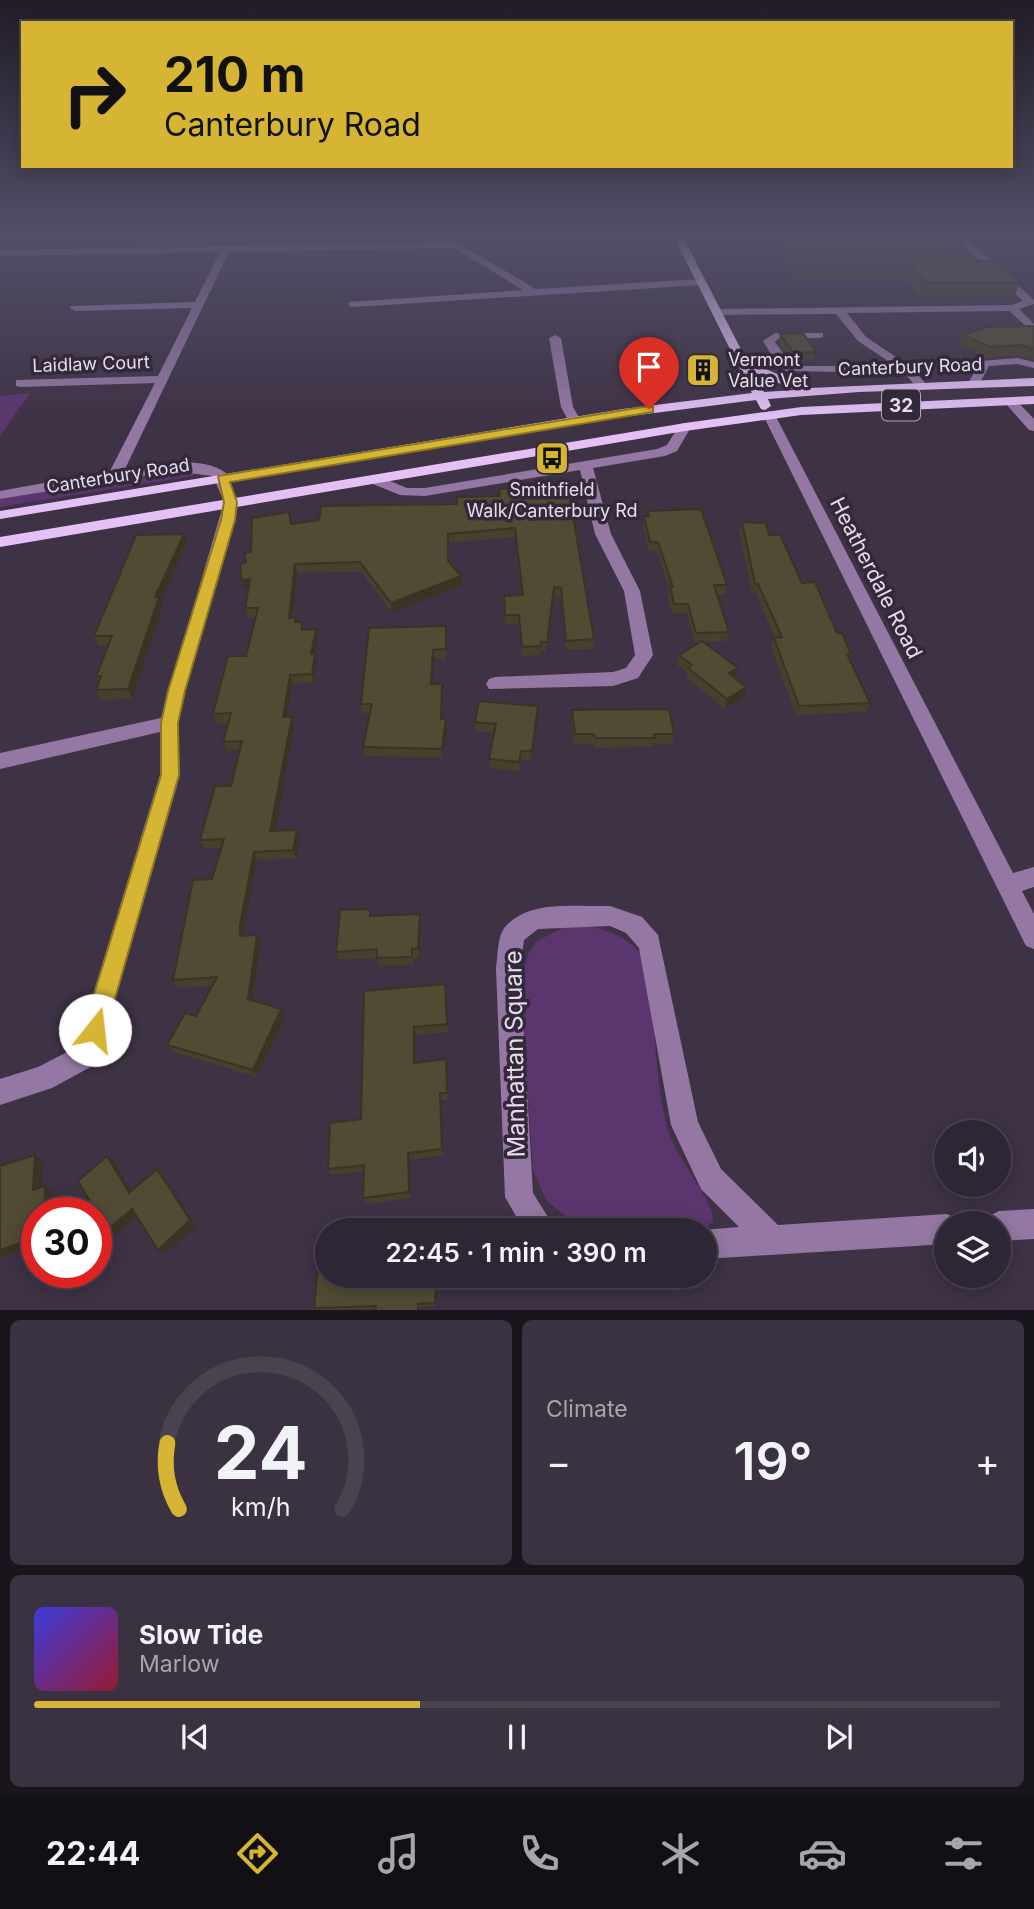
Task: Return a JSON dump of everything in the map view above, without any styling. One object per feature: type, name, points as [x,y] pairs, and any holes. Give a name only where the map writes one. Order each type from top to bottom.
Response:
[{"type":"main road","name":"Heatherdale Road","points":[[710,298],[769,415]]},
{"type":"main road","points":[[743,363],[809,391]]},
{"type":"main road","name":"Canterbury Road","points":[[0,515],[575,421],[760,396],[920,385],[1034,382]]},
{"type":"main road","name":"Canterbury Road","points":[[0,542],[769,415],[802,411],[1034,400]]},
{"type":"street","points":[[115,476],[202,298]]},
{"type":"street","points":[[353,304],[441,298]]},
{"type":"street","points":[[717,312],[1012,309],[1030,302],[1026,298]]},
{"type":"street","points":[[75,308],[199,305]]},
{"type":"street","points":[[1012,309],[1032,328]]},
{"type":"street","points":[[839,310],[862,339],[897,361],[920,385]]},
{"type":"street","points":[[819,335],[775,336],[769,341],[782,364],[789,369],[842,370]]},
{"type":"street","points":[[555,338],[567,407],[575,421]]},
{"type":"street","points":[[974,383],[985,363],[1017,360],[1034,365]]},
{"type":"street","name":"Laidlaw Court","points":[[20,383],[163,379]]},
{"type":"street","points":[[1010,401],[1034,427]]},
{"type":"street","name":"Heatherdale Road","points":[[769,415],[1034,939]]},
{"type":"street","name":"Canterbury Road","points":[[373,479],[414,493],[660,453],[672,449],[685,427]]},
{"type":"street","points":[[495,684],[613,679],[632,673],[643,654],[632,590],[603,534],[585,464]]},
{"type":"street","points":[[0,495],[185,467],[207,468],[223,479],[231,502],[169,723],[170,775],[87,1055],[43,1079],[0,1092]]},
{"type":"street","points":[[0,761],[169,723]]},
{"type":"street","points":[[1007,885],[1034,877]]},
{"type":"street","name":"Manhattan Square","points":[[533,1218],[519,1197],[509,968],[513,934],[534,919],[610,916],[634,925],[650,943],[685,1125],[711,1179],[772,1239]]},
{"type":"street","points":[[1011,1225],[1034,1224]]},
{"type":"street","points":[[717,1243],[934,1230]]},
{"type":"shaded area","points":[[30,393],[0,436],[0,396]]},
{"type":"shaded area","points":[[173,471],[194,472],[193,476],[0,507],[0,499]]},
{"type":"shaded area","points":[[591,926],[612,933],[625,940],[641,955],[647,977],[664,1114],[674,1146],[708,1203],[713,1218],[568,1218],[546,1200],[533,1170],[520,983],[528,954],[537,941],[565,927]]},
{"type":"building","points":[[1034,326],[1034,349],[1021,345],[990,347],[963,335],[987,327]]},
{"type":"building","points":[[803,333],[816,352],[794,353],[780,334]]},
{"type":"building","points":[[689,353],[713,353],[720,370],[695,370]]},
{"type":"building","points":[[567,481],[594,639],[566,641],[561,588],[554,587],[547,642],[541,642],[541,646],[522,647],[519,615],[505,615],[504,596],[523,595],[515,528],[448,534],[448,561],[461,576],[391,603],[360,562],[295,564],[289,618],[296,618],[295,622],[301,622],[302,630],[316,629],[311,654],[315,653],[312,674],[290,675],[283,717],[292,717],[270,831],[297,830],[293,850],[254,852],[240,925],[240,936],[257,935],[248,999],[281,1009],[253,1070],[167,1045],[185,1013],[196,1016],[217,977],[173,980],[193,880],[212,879],[224,839],[200,840],[215,786],[231,786],[242,741],[223,742],[231,713],[213,714],[228,656],[246,656],[258,608],[245,608],[250,579],[241,580],[240,565],[246,562],[245,553],[251,552],[252,518],[289,512],[291,524],[319,520],[321,506],[457,504],[457,497],[500,496],[499,489],[541,487],[540,482]]},
{"type":"building","points":[[701,509],[727,585],[714,585],[729,632],[696,633],[688,604],[674,604],[670,587],[673,587],[658,542],[650,542],[644,516],[649,516],[648,511]]},
{"type":"building","points":[[742,522],[766,523],[769,535],[780,535],[802,583],[815,582],[837,633],[842,633],[851,654],[847,654],[870,703],[799,706],[774,638],[782,637],[758,584],[755,584]]},
{"type":"building","points":[[184,534],[155,597],[159,597],[128,689],[96,690],[101,676],[96,677],[112,636],[94,636],[136,535]]},
{"type":"building","points":[[446,626],[446,649],[433,650],[431,684],[442,684],[441,719],[446,719],[442,749],[363,747],[372,704],[361,704],[369,628]]},
{"type":"building","points":[[702,641],[738,668],[729,673],[746,687],[727,699],[688,668],[692,665],[679,655]]},
{"type":"building","points":[[479,701],[538,706],[532,751],[521,751],[519,762],[489,759],[496,724],[475,722]]},
{"type":"building","points":[[669,709],[674,734],[654,734],[655,738],[595,738],[594,734],[575,734],[572,710]]},
{"type":"building","points":[[370,909],[370,916],[420,914],[418,948],[412,949],[412,957],[377,958],[377,949],[336,952],[340,910]]},
{"type":"building","points":[[445,984],[447,1024],[414,1027],[414,1063],[446,1059],[447,1093],[440,1093],[442,1149],[408,1153],[409,1192],[363,1198],[364,1165],[328,1169],[330,1123],[361,1119],[364,991]]},
{"type":"building","points":[[35,1155],[33,1190],[45,1186],[45,1197],[21,1197],[21,1243],[0,1250],[0,1166]]},
{"type":"building","points":[[107,1156],[129,1193],[157,1169],[190,1220],[158,1250],[132,1209],[112,1226],[112,1197],[87,1197],[78,1181]]},
{"type":"building","points":[[316,1288],[436,1288],[435,1303],[418,1304],[418,1310],[375,1310],[376,1306],[314,1308]]},
{"type":"place","name":"Vermont Value Vet","points":[[703,370]]},
{"type":"place","name":"Smithfield Walk/Canterbury Rd","points":[[552,458]]},
{"type":"route","points":[[95,1030],[170,775],[169,723],[176,691],[228,520],[231,502],[223,479],[649,409]]}]
